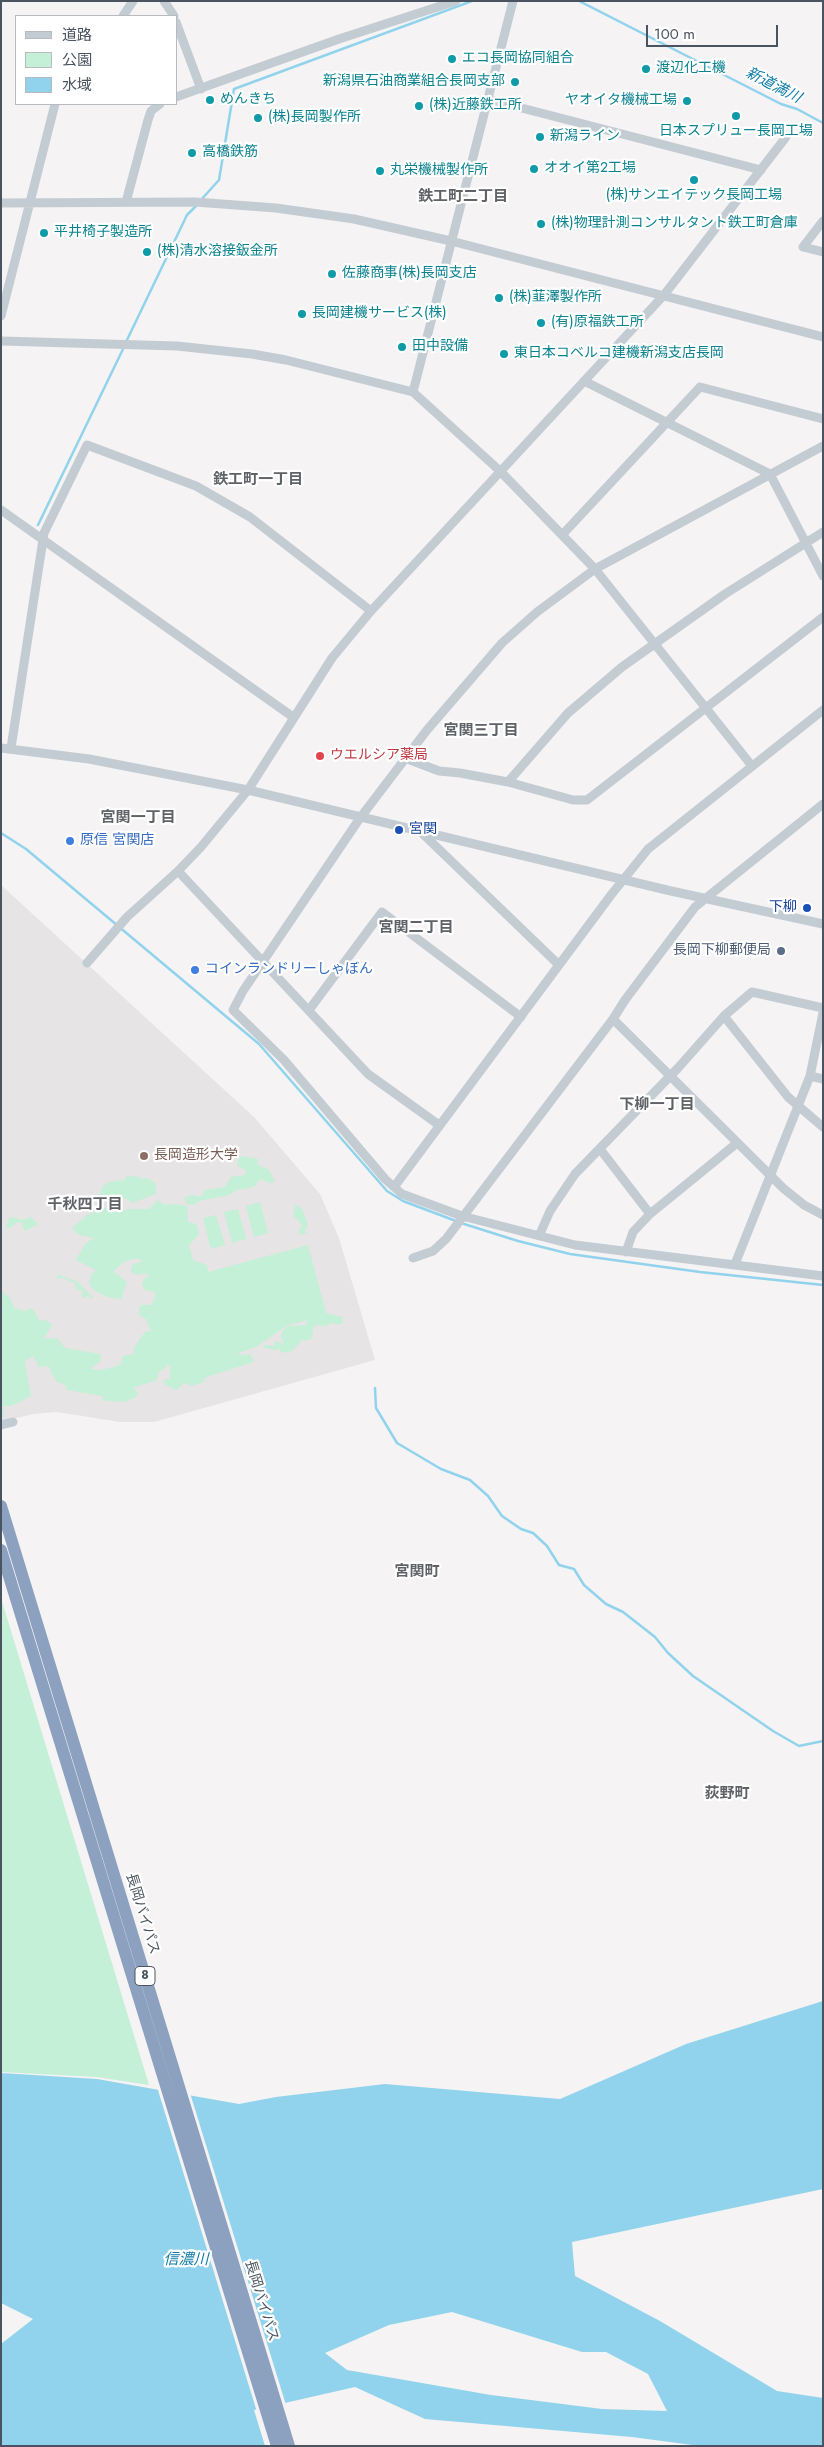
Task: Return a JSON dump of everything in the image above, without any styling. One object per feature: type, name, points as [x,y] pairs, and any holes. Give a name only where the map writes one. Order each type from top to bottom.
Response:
[{"type":"highway","name":"長岡バイパス","points":[[1,1506],[289,2446]]},
{"type":"highway","name":"長岡バイパス","points":[[1,1550],[276,2446]]},
{"type":"street","points":[[124,15],[133,1]]},
{"type":"street","points":[[164,1],[173,15]]},
{"type":"street","points":[[178,97],[339,39],[456,1]]},
{"type":"street","points":[[413,392],[513,1]]},
{"type":"street","points":[[178,27],[201,89]]},
{"type":"street","points":[[487,99],[761,170]]},
{"type":"street","points":[[1,316],[55,105]]},
{"type":"street","points":[[126,202],[151,111],[159,105]]},
{"type":"street","points":[[87,963],[122,922],[178,871],[201,847],[248,790],[332,658],[371,610],[664,295],[786,137]]},
{"type":"street","points":[[1,203],[195,202],[276,208],[354,218],[664,295],[823,337]]},
{"type":"street","points":[[823,221],[803,247],[823,252]]},
{"type":"street","points":[[1,341],[177,346],[252,354],[286,360],[413,392],[500,471],[595,569],[752,766]]},
{"type":"street","points":[[584,381],[770,474],[823,576]]},
{"type":"street","points":[[563,534],[700,387],[823,420]]},
{"type":"street","points":[[371,610],[250,517],[196,486],[87,446],[43,540],[6,748],[89,759],[248,790],[623,880],[823,924]]},
{"type":"street","points":[[823,446],[595,569],[537,612],[502,643],[465,684],[405,758],[360,818],[243,990],[233,1010],[284,1060],[402,1194],[462,1216],[574,1245],[823,1276]]},
{"type":"street","points":[[1,510],[293,718]]},
{"type":"street","points":[[508,782],[568,713],[593,690],[654,643],[804,542],[823,532]]},
{"type":"street","points":[[405,758],[439,771],[508,782],[573,800],[587,800],[823,617]]},
{"type":"street","points":[[394,1187],[648,849],[823,710]]},
{"type":"street","points":[[413,1258],[438,1248],[613,1019],[625,1000],[689,915],[705,898],[823,804]]},
{"type":"street","points":[[421,832],[559,965]]},
{"type":"street","points":[[178,871],[368,1074],[439,1125]]},
{"type":"street","points":[[309,1010],[382,912],[521,1016]]},
{"type":"street","points":[[539,1236],[550,1211],[566,1184],[670,1076],[724,1016],[752,992],[823,1008]]},
{"type":"street","points":[[736,1264],[810,1076],[823,1013]]},
{"type":"street","points":[[724,1016],[797,1107],[823,1127]]},
{"type":"street","points":[[613,1019],[770,1176],[794,1198],[823,1215]]},
{"type":"street","points":[[810,1076],[823,1079]]},
{"type":"street","points":[[626,1252],[633,1232],[650,1214],[737,1143]]},
{"type":"street","points":[[600,1149],[650,1214]]},
{"type":"street","points":[[1,1425],[13,1422]]},
{"type":"shaded area","name":"長岡造形大学","points":[[1,885],[254,1117],[320,1194],[339,1238],[375,1360],[154,1422],[120,1422],[57,1412],[33,1414],[1,1422]]},
{"type":"green space","points":[[242,1156],[258,1159],[258,1165],[268,1169],[275,1181],[270,1183],[261,1179],[256,1183],[257,1185],[250,1188],[237,1190],[229,1195],[199,1201],[193,1205],[187,1204],[184,1197],[192,1195],[201,1197],[205,1190],[225,1187],[231,1177],[245,1175],[246,1171],[237,1165],[238,1160]]},
{"type":"green space","points":[[127,1176],[140,1177],[142,1180],[144,1178],[150,1179],[156,1184],[156,1194],[132,1203],[128,1199],[105,1197],[96,1200],[94,1196],[100,1194],[103,1186],[109,1182],[124,1180]]},
{"type":"green space","points":[[158,1200],[164,1205],[187,1206],[188,1222],[196,1224],[199,1234],[189,1245],[193,1260],[207,1265],[208,1272],[308,1245],[326,1313],[342,1317],[343,1322],[339,1325],[332,1323],[326,1326],[317,1325],[313,1328],[312,1338],[306,1341],[302,1340],[292,1351],[283,1353],[279,1349],[274,1350],[263,1347],[265,1345],[274,1346],[275,1341],[284,1344],[281,1337],[282,1332],[288,1326],[306,1325],[307,1320],[286,1326],[256,1347],[238,1353],[241,1355],[250,1354],[254,1362],[206,1377],[203,1382],[192,1386],[185,1383],[176,1390],[163,1382],[165,1379],[170,1379],[170,1367],[167,1364],[164,1369],[158,1372],[158,1378],[154,1381],[133,1388],[138,1393],[136,1397],[124,1402],[103,1400],[102,1396],[67,1390],[64,1384],[57,1382],[48,1366],[39,1367],[33,1356],[25,1362],[31,1396],[11,1406],[3,1406],[4,1417],[1,1418],[1,1290],[10,1298],[14,1308],[26,1311],[30,1308],[34,1310],[39,1320],[45,1320],[52,1324],[44,1339],[57,1338],[65,1348],[100,1354],[101,1360],[91,1369],[102,1370],[120,1365],[123,1356],[133,1354],[134,1347],[146,1331],[151,1331],[146,1319],[140,1316],[139,1309],[141,1305],[150,1305],[155,1299],[155,1292],[145,1290],[142,1284],[144,1278],[150,1276],[145,1273],[138,1275],[131,1272],[132,1265],[142,1261],[139,1258],[126,1261],[113,1271],[127,1282],[121,1299],[107,1297],[94,1290],[89,1283],[91,1275],[96,1270],[76,1260],[85,1244],[94,1238],[79,1235],[72,1228],[87,1215],[105,1208],[115,1212],[130,1209],[149,1209]]},
{"type":"green space","points":[[260,1202],[268,1233],[254,1237],[246,1206]]},
{"type":"green space","points":[[296,1204],[302,1209],[308,1225],[305,1229],[306,1233],[302,1235],[298,1232],[302,1225],[293,1215]]},
{"type":"green space","points":[[238,1209],[246,1239],[232,1243],[224,1212]]},
{"type":"green space","points":[[216,1215],[225,1245],[211,1249],[203,1218]]},
{"type":"green space","points":[[13,1217],[23,1220],[31,1217],[38,1224],[25,1231],[22,1226],[23,1222],[6,1228],[9,1218]]},
{"type":"green space","points":[[60,1275],[78,1282],[93,1297],[90,1299],[88,1295],[84,1298],[81,1295],[83,1290],[77,1290],[75,1283],[62,1278],[58,1279],[57,1277]]},
{"type":"green space","points":[[1,1598],[149,2085],[96,2077],[1,2072]]},
{"type":"water","name":"信濃川","points":[[823,2001],[823,2189],[572,2242],[575,2276],[660,2321],[777,2391],[823,2398],[823,2446],[700,2446],[632,2437],[425,2419],[355,2387],[254,2410],[265,2446],[1,2446],[1,2344],[33,2319],[1,2303],[1,2073],[97,2079],[239,2104],[276,2097],[385,2084],[560,2099],[686,2044]],"holes":[[[452,2312],[582,2352],[606,2352],[648,2374],[667,2411],[602,2409],[491,2395],[347,2370],[325,2353],[389,2325]]]},
{"type":"pier","points":[[157,2087],[190,2093],[286,2405],[257,2412]]},
{"type":"waterway","points":[[200,201],[219,180],[234,89],[472,1]]},
{"type":"waterway","name":"新道満川","points":[[579,1],[781,104],[797,109],[823,123]]},
{"type":"waterway","points":[[126,342],[187,215],[197,205]]},
{"type":"waterway","points":[[38,525],[124,347]]},
{"type":"waterway","points":[[1,833],[26,849],[259,1044],[387,1191],[403,1201],[456,1221]]},
{"type":"waterway","points":[[461,1223],[518,1241],[570,1254],[700,1272],[823,1285]]},
{"type":"waterway","points":[[375,1388],[376,1408],[397,1443],[441,1469],[470,1480],[488,1496],[502,1516],[521,1529],[533,1533],[547,1546],[559,1565],[574,1569],[584,1585],[606,1604],[623,1612],[655,1637],[668,1653],[693,1676],[773,1731],[799,1746],[823,1741]]},
{"type":"place","name":"エコ長岡協同組合","points":[[452,59]]},
{"type":"place","name":"渡辺化工機","points":[[646,69]]},
{"type":"place","name":"新潟県石油商業組合長岡支部","points":[[515,82]]},
{"type":"place","name":"めんきち","points":[[210,100]]},
{"type":"place","name":"ヤオイタ機械工場","points":[[687,101]]},
{"type":"place","name":"(株)近藤鉄工所","points":[[419,106]]},
{"type":"place","name":"日本スプリュー長岡工場","points":[[736,116]]},
{"type":"place","name":"(株)長岡製作所","points":[[258,118]]},
{"type":"place","name":"新潟ライン","points":[[540,137]]},
{"type":"place","name":"高橋鉄筋","points":[[192,153]]},
{"type":"place","name":"オオイ第2工場","points":[[534,169]]},
{"type":"place","name":"丸栄機械製作所","points":[[380,171]]},
{"type":"place","name":"(株)サンエイテック長岡工場","points":[[694,180]]},
{"type":"place","name":"(株)物理計測コンサルタント鉄工町倉庫","points":[[541,224]]},
{"type":"place","name":"平井椅子製造所","points":[[44,233]]},
{"type":"place","name":"(株)清水溶接鈑金所","points":[[147,252]]},
{"type":"place","name":"佐藤商事(株)長岡支店","points":[[332,274]]},
{"type":"place","name":"(株)韮澤製作所","points":[[499,298]]},
{"type":"place","name":"長岡建機サービス(株)","points":[[302,314]]},
{"type":"place","name":"(有)原福鉄工所","points":[[541,323]]},
{"type":"place","name":"田中設備","points":[[402,347]]},
{"type":"place","name":"東日本コベルコ建機新潟支店長岡","points":[[504,354]]},
{"type":"place","name":"ウエルシア薬局","points":[[320,756]]},
{"type":"place","name":"宮関","points":[[399,830]]},
{"type":"place","name":"原信 宮関店","points":[[70,841]]},
{"type":"place","name":"下柳","points":[[807,908]]},
{"type":"place","name":"長岡下柳郵便局","points":[[781,951]]},
{"type":"place","name":"コインランドリーしゃぼん","points":[[195,970]]},
{"type":"place","name":"長岡造形大学","points":[[144,1156]]},
{"type":"district","name":"鉄工町二丁目","points":[[463,197]]},
{"type":"district","name":"鉄工町一丁目","points":[[258,480]]},
{"type":"district","name":"宮関三丁目","points":[[481,731]]},
{"type":"district","name":"宮関一丁目","points":[[138,818]]},
{"type":"district","name":"宮関二丁目","points":[[416,928]]},
{"type":"district","name":"下柳一丁目","points":[[657,1105]]},
{"type":"district","name":"千秋四丁目","points":[[85,1205]]},
{"type":"district","name":"宮関町","points":[[417,1572]]},
{"type":"district","name":"荻野町","points":[[727,1794]]}]
